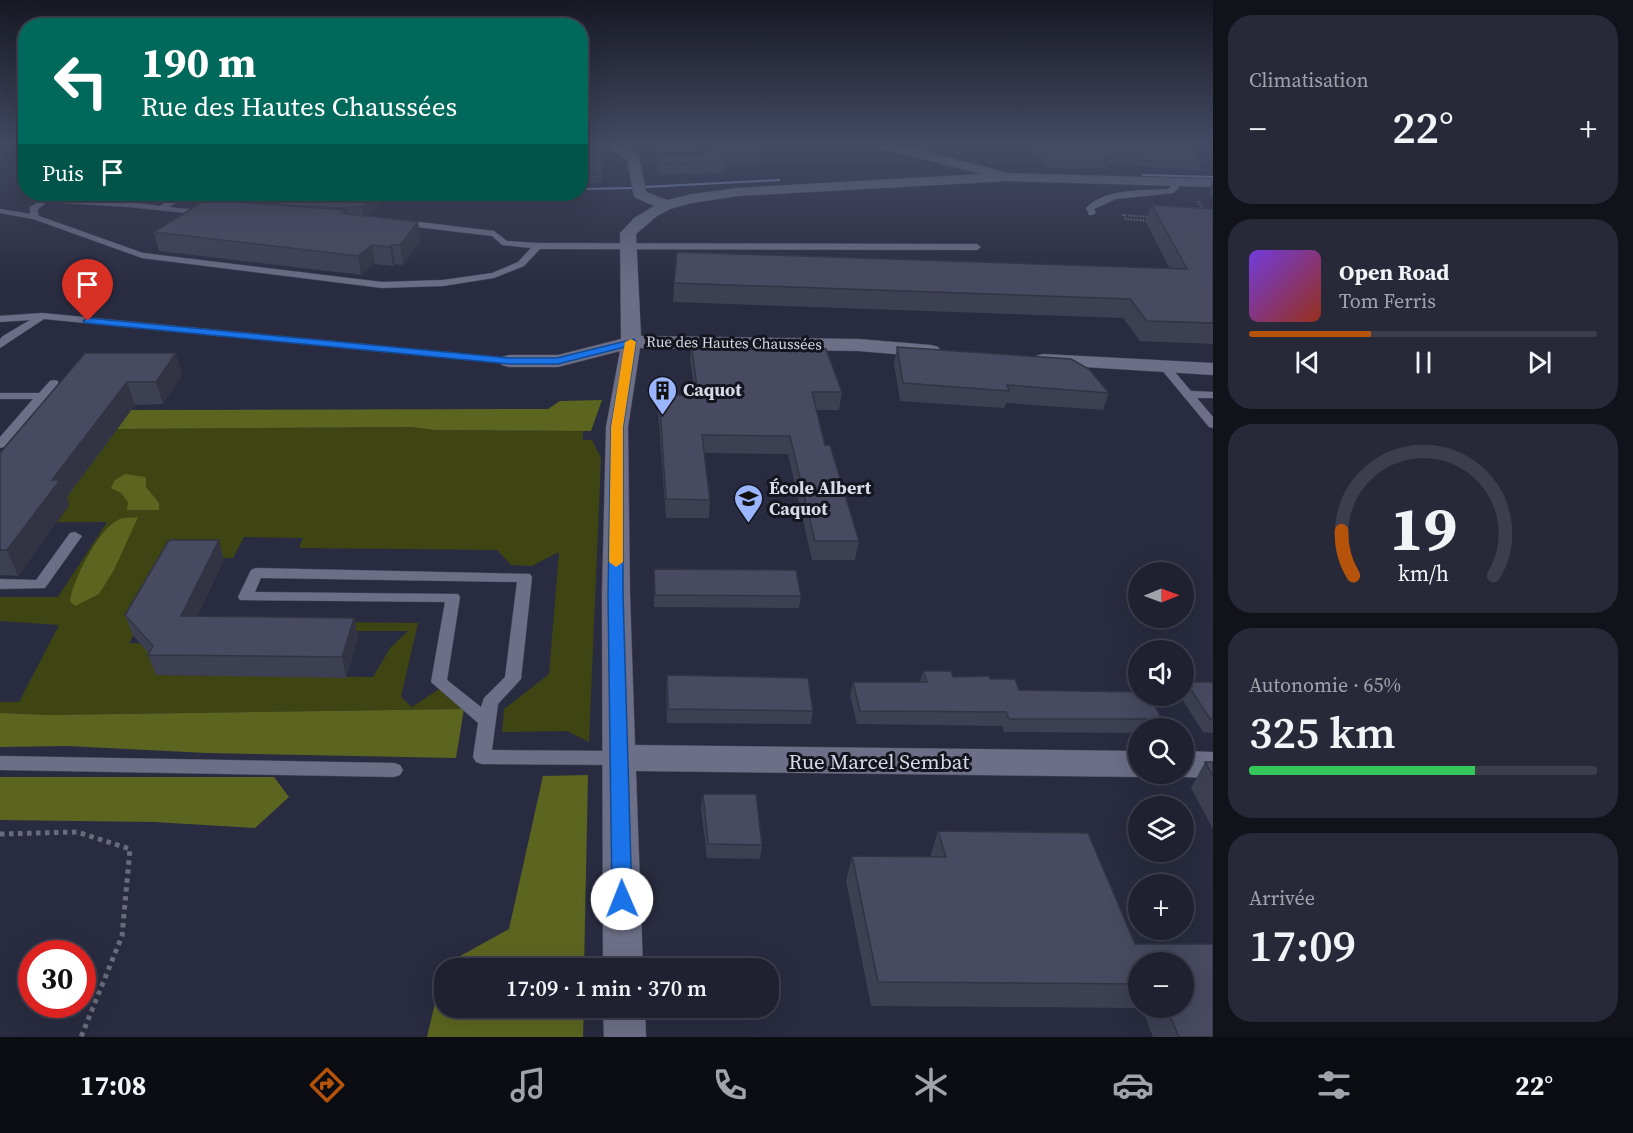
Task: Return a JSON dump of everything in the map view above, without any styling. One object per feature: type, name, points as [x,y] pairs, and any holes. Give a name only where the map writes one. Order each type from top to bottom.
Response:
[{"type":"street","points":[[639,193],[666,205]]},
{"type":"street","points":[[623,958],[616,594],[617,427],[631,342],[628,233],[642,217],[666,205],[693,198],[728,193]]},
{"type":"street","name":"Rue des Hautes Chaussées","points":[[509,361],[558,361],[631,342],[858,345],[951,352]]},
{"type":"street","points":[[1020,358],[1213,369]]},
{"type":"street","name":"Rue Marcel Sembat","points":[[619,758],[1128,764]]},
{"type":"street","points":[[1194,764],[1213,765]]},
{"type":"street","points":[[624,1018],[625,1037]]},
{"type":"lane","points":[[1092,213],[1090,208],[1095,202],[1149,193]]},
{"type":"lane","points":[[35,217],[33,209],[44,201]]},
{"type":"lane","points":[[81,201],[217,214]]},
{"type":"lane","points":[[128,205],[135,201]]},
{"type":"lane","points":[[162,208],[174,201]]},
{"type":"lane","points":[[0,211],[35,217],[142,255],[382,285],[443,283],[494,275],[521,264],[538,246]]},
{"type":"lane","points":[[393,222],[494,234],[505,243],[538,246],[977,248]]},
{"type":"lane","points":[[0,345],[42,316]]},
{"type":"lane","name":"Rue des Hautes Chaussées","points":[[0,320],[42,316],[509,361]]},
{"type":"lane","points":[[1165,367],[1213,424]]},
{"type":"lane","points":[[0,444],[54,382]]},
{"type":"lane","points":[[1188,394],[1213,395]]},
{"type":"lane","points":[[0,396],[42,396]]},
{"type":"lane","points":[[0,584],[40,585],[75,536]]},
{"type":"lane","points":[[487,721],[439,681],[453,597],[245,597],[256,573],[525,577],[513,679],[490,702],[482,757],[619,758]]},
{"type":"lane","points":[[0,763],[394,770]]},
{"type":"path","points":[[1092,213],[1124,215],[1126,219],[1155,219]]},
{"type":"path","points":[[0,834],[77,832],[130,849],[122,936],[81,1037]]},
{"type":"green space","points":[[602,400],[591,431],[435,430],[411,427],[116,429],[131,410],[548,409],[560,401]]},
{"type":"green space","points":[[411,427],[435,430],[583,431],[583,440],[592,440],[601,458],[589,742],[567,731],[502,732],[504,709],[549,674],[559,552],[532,566],[511,565],[497,550],[299,548],[303,538],[244,537],[233,558],[175,559],[129,643],[150,644],[156,675],[373,677],[390,648],[408,631],[233,631],[227,621],[418,623],[401,697],[412,707],[439,689],[464,709],[49,715],[0,713],[0,702],[19,702],[59,625],[0,621],[0,597],[58,597],[107,522],[57,522],[69,505],[61,504],[116,429]]},
{"type":"green space","points":[[125,474],[146,477],[146,487],[159,503],[159,510],[127,510],[128,502],[121,493],[111,488],[115,480]]},
{"type":"green space","points":[[138,517],[114,570],[99,594],[75,606],[70,601],[76,580],[96,543],[112,524],[120,519]]},
{"type":"green space","points":[[464,709],[456,758],[206,753],[68,746],[0,747],[0,713],[49,715]]},
{"type":"green space","points":[[588,775],[584,958],[457,958],[509,929],[543,776]]},
{"type":"green space","points":[[0,777],[274,777],[289,797],[255,828],[154,822],[0,820]]},
{"type":"green space","points":[[434,1007],[434,1018],[584,1018],[583,1037],[427,1037]]},
{"type":"building","points":[[204,201],[347,210],[342,213],[418,222],[400,245],[390,247],[372,245],[358,256],[154,232]]},
{"type":"building","points":[[234,201],[370,201],[362,207],[335,208]]},
{"type":"building","points":[[1152,205],[1213,209],[1213,323],[1147,321],[1130,299],[674,283],[677,252],[1187,269]]},
{"type":"building","points":[[691,342],[739,344],[740,349],[826,349],[842,392],[812,392],[825,445],[830,445],[859,541],[815,541],[790,436],[702,435],[710,500],[666,499],[659,395],[698,395]]},
{"type":"building","points":[[897,347],[1071,359],[1089,369],[1109,393],[1007,385],[1009,391],[903,383]]},
{"type":"building","points":[[85,353],[176,353],[156,382],[127,382],[52,480],[60,480],[7,550],[0,550],[0,453]]},
{"type":"building","points":[[169,540],[219,540],[181,616],[354,618],[342,657],[148,655],[153,646],[125,615]]},
{"type":"building","points":[[654,569],[796,570],[801,596],[655,595]]},
{"type":"building","points":[[923,671],[951,671],[953,677],[989,676],[990,679],[1015,679],[1019,690],[1128,692],[1128,706],[1155,706],[1161,718],[1009,719],[1006,712],[860,711],[853,682],[927,682]]},
{"type":"building","points":[[667,675],[808,678],[813,711],[668,709]]},
{"type":"building","points":[[1194,682],[1213,682],[1213,719],[1210,719],[1194,694]]},
{"type":"building","points":[[1205,762],[1213,762],[1213,776]]},
{"type":"building","points":[[703,794],[756,794],[762,845],[708,844]]},
{"type":"building","points":[[938,831],[1088,833],[1128,927],[1128,940],[1133,940],[1135,944],[1213,944],[1213,1037],[1179,1037],[1171,1018],[1194,1018],[1194,952],[1128,952],[1128,984],[878,982],[852,856],[946,857]]},
{"type":"slow traffic","points":[[616,562],[617,427],[631,342]]},
{"type":"place","name":"Caquot","points":[[662,416]]},
{"type":"place","name":"École Albert Caquot","points":[[748,524]]},
{"type":"route","points":[[88,321],[509,361],[558,361],[631,342],[617,427],[616,594],[622,899]]}]
